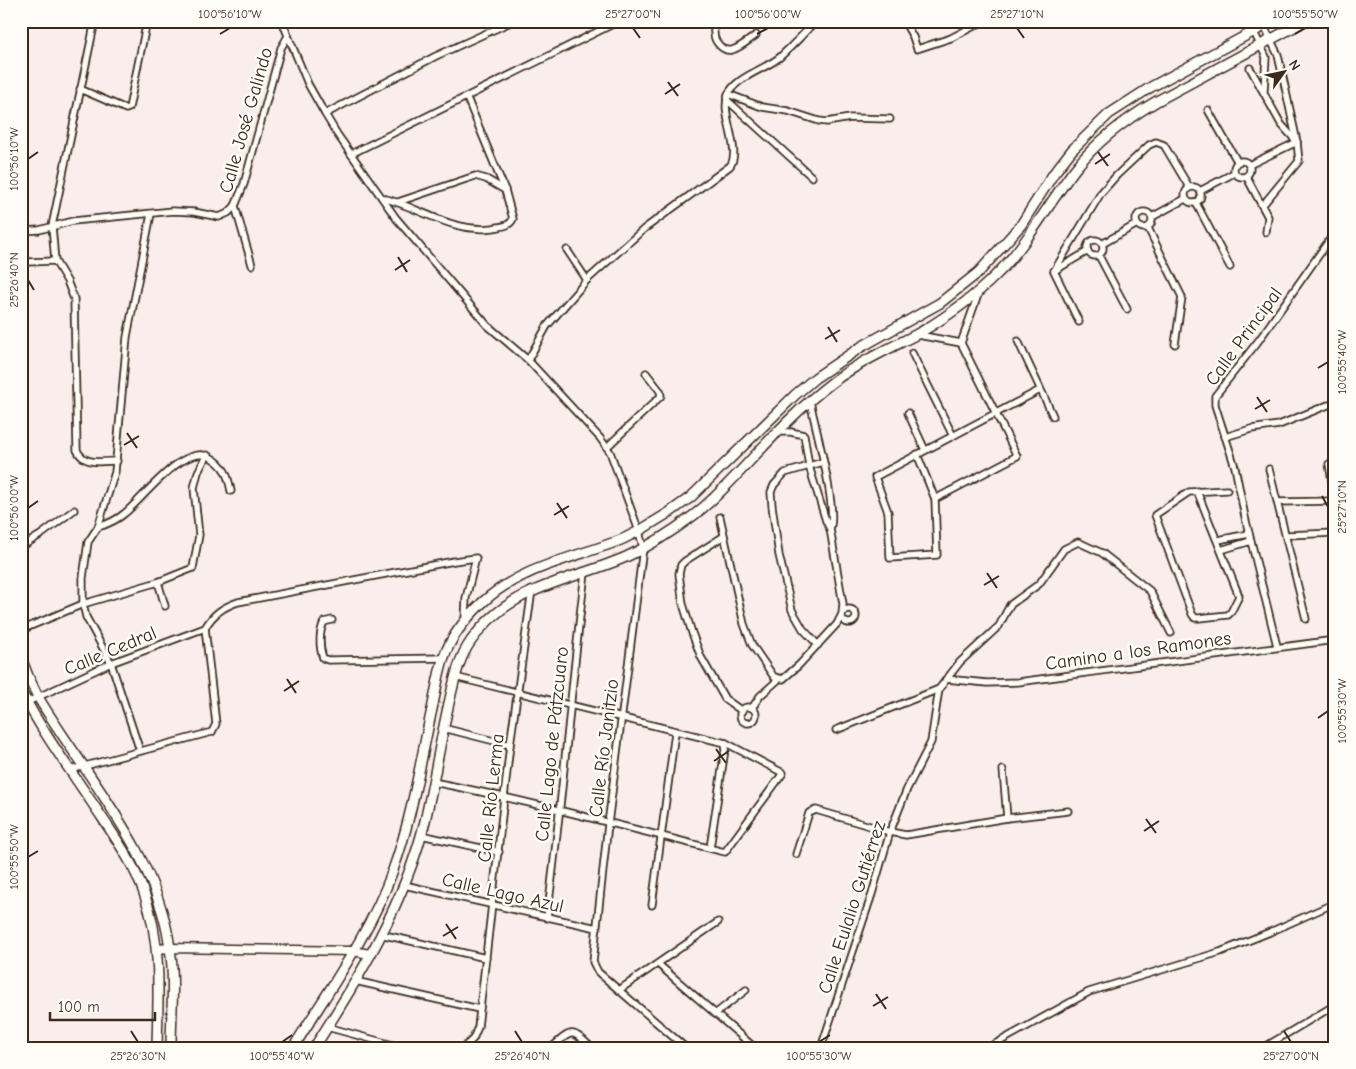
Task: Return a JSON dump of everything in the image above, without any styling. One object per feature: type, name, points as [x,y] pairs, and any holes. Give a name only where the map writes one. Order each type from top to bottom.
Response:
[{"type":"main road","points":[[293,1048],[353,951],[379,903],[393,871],[406,829],[444,658],[465,621],[499,589],[520,576],[639,532],[691,497],[795,394],[815,378],[860,347],[940,303],[979,272],[1021,225],[1054,173],[1072,150],[1109,114],[1151,87],[1273,21]]},
{"type":"main road","points":[[314,1048],[356,981],[404,885],[421,835],[455,677],[462,656],[477,633],[503,607],[532,590],[585,573],[628,556],[672,531],[710,502],[778,432],[834,381],[958,308],[980,290],[1007,265],[1076,167],[1114,130],[1156,101],[1305,21]]},
{"type":"main road","points":[[21,658],[38,697],[125,830],[152,880],[163,915],[170,948],[172,973],[171,1048]]},
{"type":"main road","points":[[21,691],[24,704],[115,836],[136,876],[149,910],[157,949],[157,1048]]},
{"type":"street","points":[[95,21],[52,226],[55,261],[67,281],[74,299],[77,450],[86,461],[117,461]]},
{"type":"street","points":[[80,89],[126,109],[129,108],[147,21]]},
{"type":"street","name":"Calle Río Janitzio","points":[[282,21],[308,84],[325,114],[396,218],[486,325],[528,360],[607,447],[639,532],[643,548],[608,824],[593,962],[596,969],[619,990]]},
{"type":"street","points":[[325,114],[436,56],[513,21]]},
{"type":"street","points":[[351,154],[619,21]]},
{"type":"street","points":[[716,21],[714,33],[716,40],[726,50],[734,49],[756,36]]},
{"type":"street","points":[[528,360],[547,326],[587,280],[644,229],[732,163],[734,156],[726,111],[727,97],[737,83],[779,58],[815,21]]},
{"type":"street","points":[[904,21],[917,49],[951,38],[984,21]]},
{"type":"street","points":[[1262,206],[1298,164],[1297,142],[1278,56],[1264,26]]},
{"type":"street","points":[[1254,32],[1266,57],[1264,92]]},
{"type":"street","name":"Calle José Galindo","points":[[21,231],[40,230],[73,220],[182,211],[219,216],[228,213],[235,206],[251,164],[281,48],[288,36]]},
{"type":"street","points":[[1250,68],[1281,124],[1297,142]]},
{"type":"street","points":[[727,97],[762,108],[788,111],[819,121],[827,122],[850,118],[890,119]]},
{"type":"street","points":[[727,97],[812,177]]},
{"type":"street","points":[[383,198],[398,202],[446,223],[482,229],[506,226],[511,222],[513,219],[505,190],[467,98]]},
{"type":"street","points":[[1208,110],[1237,161]]},
{"type":"street","points":[[1054,271],[1101,193],[1149,145],[1156,142],[1164,145],[1189,187]]},
{"type":"street","points":[[1249,165],[1297,142]]},
{"type":"street","points":[[1244,160],[1249,165],[1250,171],[1246,176],[1241,177],[1234,173],[1233,167],[1237,161],[1244,160]]},
{"type":"street","points":[[1200,191],[1234,173]]},
{"type":"street","points":[[398,202],[475,176],[486,179],[505,190]]},
{"type":"street","points":[[1246,176],[1268,221],[1266,232]]},
{"type":"street","points":[[1189,187],[1195,187],[1200,191],[1201,198],[1196,202],[1190,203],[1185,199],[1184,192],[1189,187]]},
{"type":"street","points":[[1152,217],[1185,199]]},
{"type":"street","points":[[1196,202],[1230,267]]},
{"type":"street","points":[[235,206],[252,265]]},
{"type":"street","points":[[1142,212],[1148,213],[1152,217],[1153,222],[1148,228],[1143,229],[1137,224],[1137,216],[1142,212]]},
{"type":"street","points":[[140,751],[111,663],[92,630],[82,604],[87,548],[98,527],[114,478],[127,337],[151,214]]},
{"type":"street","points":[[1102,244],[1137,224]]},
{"type":"street","points":[[1148,228],[1182,297],[1175,344]]},
{"type":"street","name":"Calle Principal","points":[[1277,646],[1249,534],[1236,467],[1215,406],[1215,396],[1259,340],[1335,232]]},
{"type":"street","points":[[1097,240],[1102,244],[1103,252],[1099,256],[1094,256],[1088,252],[1087,245],[1091,241],[1097,240]]},
{"type":"street","points":[[567,250],[587,280]]},
{"type":"street","points":[[1054,271],[1088,252]]},
{"type":"street","points":[[1099,256],[1127,309]]},
{"type":"street","points":[[27,262],[55,261]]},
{"type":"street","points":[[1054,271],[1079,322]]},
{"type":"street","points":[[935,499],[1017,456],[961,343],[980,290]]},
{"type":"street","points":[[916,334],[961,343]]},
{"type":"street","points":[[1018,341],[1053,416]]},
{"type":"street","points":[[912,353],[953,436]]},
{"type":"street","points":[[607,447],[661,396],[646,372]]},
{"type":"street","points":[[917,454],[935,499],[937,555],[890,558],[888,512],[875,477],[917,454],[1040,390]]},
{"type":"street","points":[[810,401],[832,513],[830,529]]},
{"type":"street","points":[[1225,437],[1251,429],[1279,425],[1328,405]]},
{"type":"street","points":[[908,413],[925,450]]},
{"type":"street","points":[[778,432],[804,435],[816,432]]},
{"type":"street","points":[[752,708],[760,696],[799,665],[837,624],[842,614],[843,604],[830,529],[826,522],[809,466],[804,435]]},
{"type":"street","points":[[98,527],[114,521],[175,466],[197,454],[207,455],[223,466],[231,491]]},
{"type":"street","points":[[21,630],[82,604],[158,582],[193,568],[199,535],[194,488],[198,472],[207,455]]},
{"type":"street","points":[[818,645],[803,629],[792,610],[779,555],[772,506],[772,492],[779,478],[785,473],[823,462]]},
{"type":"street","points":[[1278,502],[1335,500],[1329,464]]},
{"type":"street","points":[[1269,469],[1287,535],[1306,619]]},
{"type":"street","points":[[1197,491],[1239,596],[1228,615],[1195,618],[1156,515],[1189,492],[1197,491],[1227,490]]},
{"type":"street","points":[[21,547],[74,510]]},
{"type":"street","points":[[720,517],[747,631],[752,644],[771,674],[779,679]]},
{"type":"street","points":[[1287,535],[1335,533]]},
{"type":"street","points":[[1218,540],[1249,534]]},
{"type":"street","points":[[724,536],[685,561],[681,565],[679,574],[683,604],[701,657],[725,699],[742,711]]},
{"type":"street","points":[[1221,550],[1251,541]]},
{"type":"street","points":[[836,730],[939,689],[960,662],[999,626],[1010,605],[1038,584],[1064,549],[1078,542],[1102,553],[1150,591],[1170,633]]},
{"type":"street","points":[[70,770],[207,734],[215,729],[205,628],[222,608],[238,602],[476,558],[466,598],[465,621]]},
{"type":"street","name":"Calle Lago de Pátzcuaro","points":[[547,918],[585,573]]},
{"type":"street","points":[[158,582],[165,606]]},
{"type":"street","name":"Calle Río Lerma","points":[[464,1048],[476,1033],[499,852],[510,745],[532,590]]},
{"type":"street","points":[[332,620],[324,622],[320,629],[321,652],[323,658],[328,660],[444,658]]},
{"type":"street","name":"Calle Cedral","points":[[24,704],[111,663],[205,628]]},
{"type":"street","name":"Camino a los Ramones","points":[[946,679],[988,684],[1011,683],[1277,646],[1335,640]]},
{"type":"street","points":[[433,782],[505,796],[560,812],[725,852],[783,773],[726,743],[455,677]]},
{"type":"street","name":"Calle Eulalio Gutiérrez","points":[[820,1048],[872,894],[890,832],[931,742],[939,689]]},
{"type":"street","points":[[742,711],[745,708],[752,708]]},
{"type":"street","points":[[742,711],[741,716],[743,720],[750,722],[754,720],[756,715],[752,708]]},
{"type":"street","points":[[443,728],[510,745]]},
{"type":"street","points":[[652,905],[675,732]]},
{"type":"street","points":[[710,848],[726,743]]},
{"type":"street","points":[[1003,770],[1007,818]]},
{"type":"street","points":[[796,854],[809,813],[816,810],[890,832],[914,835],[1007,818],[1068,811]]},
{"type":"street","points":[[421,835],[499,852]]},
{"type":"street","name":"Calle Lago Azul","points":[[404,885],[597,928]]},
{"type":"street","points":[[988,1048],[1089,992],[1220,952],[1335,903]]},
{"type":"street","points":[[686,1048],[619,990],[718,922]]},
{"type":"street","points":[[380,934],[486,958]]},
{"type":"street","points":[[157,949],[353,951],[370,954]]},
{"type":"street","points":[[658,964],[756,1048]]},
{"type":"street","points":[[356,981],[479,1009]]},
{"type":"street","points":[[715,1014],[746,990]]},
{"type":"street","points":[[1263,1048],[1335,1005]]},
{"type":"street","points":[[327,1028],[404,1048]]},
{"type":"street","points":[[551,1048],[572,1033],[576,1034],[592,1048]]}]
